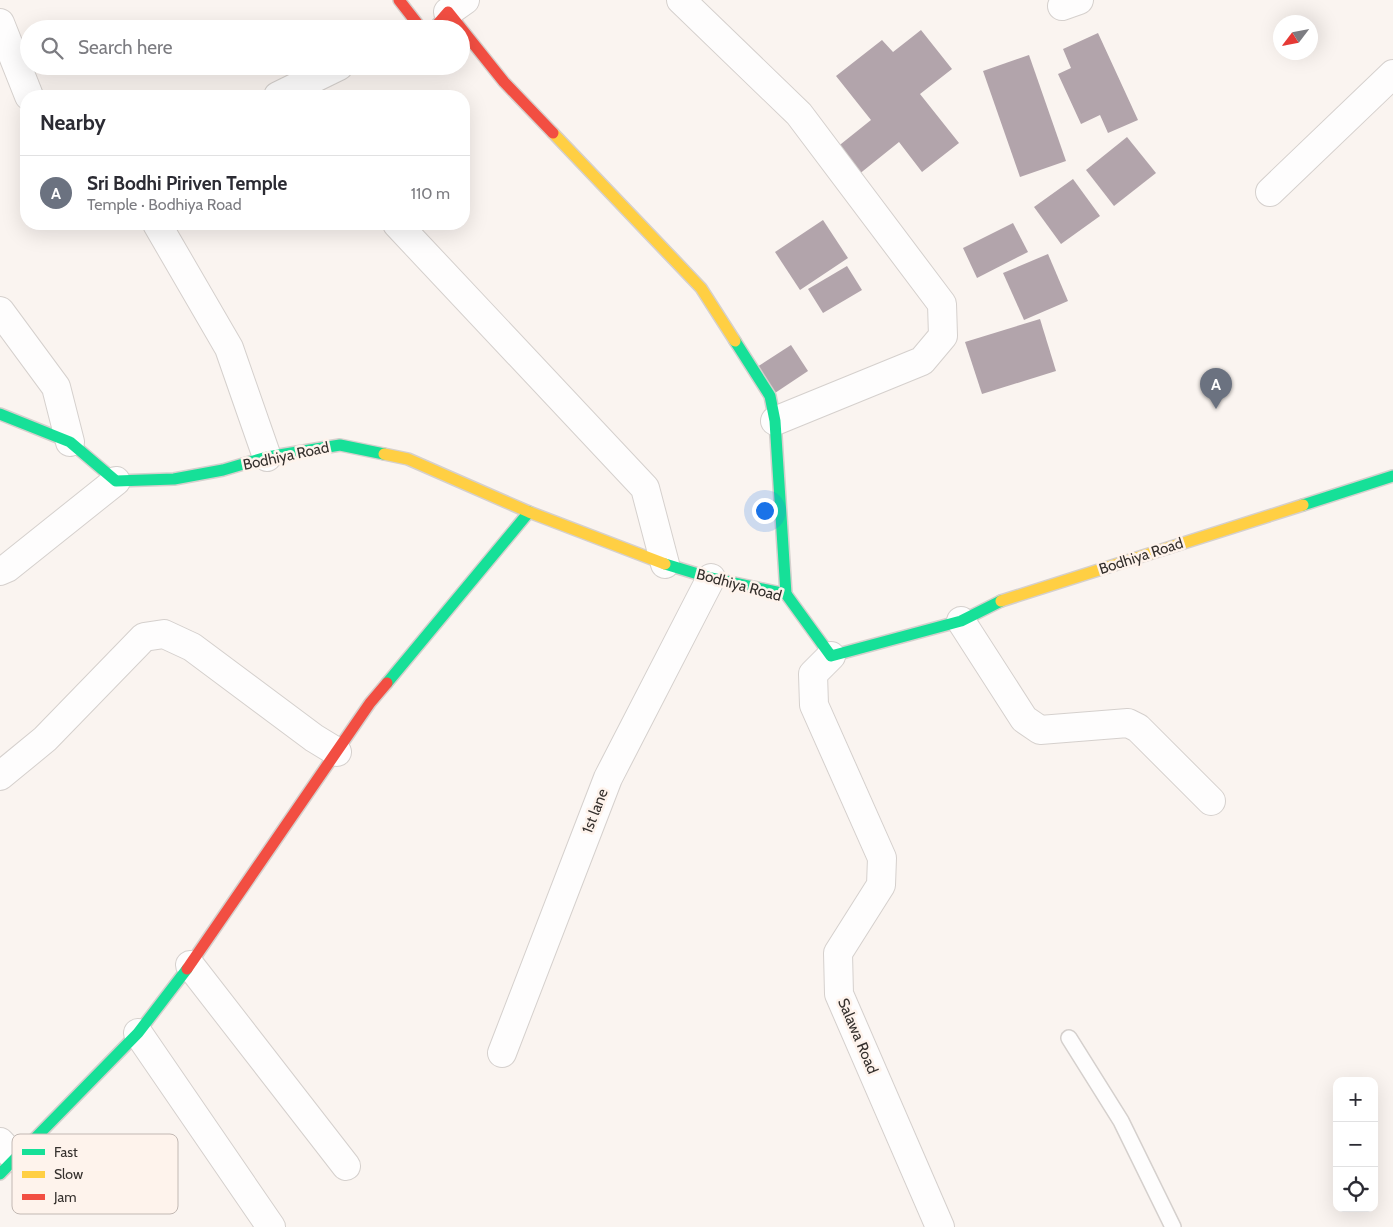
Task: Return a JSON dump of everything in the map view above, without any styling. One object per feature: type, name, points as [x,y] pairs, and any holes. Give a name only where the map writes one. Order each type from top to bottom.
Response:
[{"type":"street","points":[[399,0],[413,20]]},
{"type":"street","points":[[681,0],[800,114],[942,304],[943,336],[922,361],[775,421]]},
{"type":"street","points":[[442,20],[456,6],[465,20]]},
{"type":"street","points":[[0,23],[20,73]]},
{"type":"street","points":[[470,28],[504,82],[700,288],[770,396],[775,421],[786,594]]},
{"type":"street","points":[[1270,192],[1393,74]]},
{"type":"street","points":[[21,75],[27,90]]},
{"type":"street","points":[[295,90],[323,75]]},
{"type":"street","points":[[160,230],[229,348],[267,457]]},
{"type":"street","points":[[403,230],[645,488],[665,564]]},
{"type":"street","points":[[0,310],[56,387],[70,442]]},
{"type":"street","points":[[0,414],[70,442],[116,481],[7,568],[0,571]]},
{"type":"street","name":"Bodhiya Road","points":[[116,481],[174,478],[223,470],[267,457],[340,445],[408,459],[529,512],[665,564],[711,578],[786,594],[831,656],[962,621],[1003,600],[1393,476]]},
{"type":"street","points":[[31,1134],[138,1033],[190,965],[370,703],[529,512]]},
{"type":"street","name":"1st lane","points":[[502,1053],[608,778],[711,578]]},
{"type":"street","points":[[962,621],[1024,719],[1040,730],[1128,723],[1138,728],[1211,801]]},
{"type":"street","points":[[0,776],[45,739],[144,637],[164,634],[192,647],[314,738],[337,752]]},
{"type":"street","name":"Salawa Road","points":[[831,656],[813,674],[814,704],[882,858],[881,885],[838,952],[839,994],[940,1227]]},
{"type":"street","points":[[190,965],[346,1166]]},
{"type":"street","points":[[138,1033],[272,1227]]},
{"type":"lane","points":[[1069,1038],[1121,1120],[1173,1227]]},
{"type":"building","points":[[921,30],[952,69],[920,94],[959,143],[922,172],[899,142],[858,175],[836,148],[871,120],[836,76],[882,40],[893,52]]},
{"type":"building","points":[[1098,33],[1138,120],[1108,133],[1100,115],[1081,124],[1058,74],[1071,68],[1063,49]]},
{"type":"building","points":[[1029,55],[1066,161],[1020,177],[983,71]]},
{"type":"building","points":[[1127,137],[1156,173],[1114,206],[1086,170]]},
{"type":"building","points":[[1073,179],[1100,216],[1061,244],[1034,207]]},
{"type":"building","points":[[823,220],[848,258],[800,290],[775,252]]},
{"type":"building","points":[[1013,223],[1028,252],[977,278],[963,248]]},
{"type":"building","points":[[1048,254],[1068,301],[1024,320],[1003,273]]},
{"type":"building","points":[[847,266],[862,290],[823,313],[808,289]]},
{"type":"building","points":[[1040,319],[1056,371],[982,394],[965,342]]},
{"type":"building","points":[[791,345],[808,371],[775,393],[757,367]]},
{"type":"traffic: fast","points":[[735,341],[770,396],[775,421],[786,594]]},
{"type":"traffic: fast","points":[[0,414],[70,442],[116,481],[174,479],[223,470],[267,457],[340,445],[384,454]]},
{"type":"traffic: fast","points":[[1303,505],[1393,476]]},
{"type":"traffic: fast","points":[[387,683],[529,512]]},
{"type":"traffic: fast","points":[[665,564],[711,578],[786,594],[831,656],[961,621],[1001,601]]},
{"type":"traffic: fast","points":[[39,1134],[138,1033],[187,969]]},
{"type":"traffic: fast","points":[[0,1174],[12,1162]]},
{"type":"traffic: slow","points":[[553,133],[701,288],[735,341]]},
{"type":"traffic: slow","points":[[384,454],[408,459],[529,512],[665,564]]},
{"type":"traffic: slow","points":[[1001,601],[1303,505]]},
{"type":"traffic: jam","points":[[399,0],[415,20]]},
{"type":"traffic: jam","points":[[441,20],[448,12],[454,20]]},
{"type":"traffic: jam","points":[[470,40],[504,82],[553,133]]},
{"type":"traffic: jam","points":[[187,969],[370,703],[387,683]]},
{"type":"place","name":"Sri Bodhi Piriven Temple","points":[[1216,409]]}]
